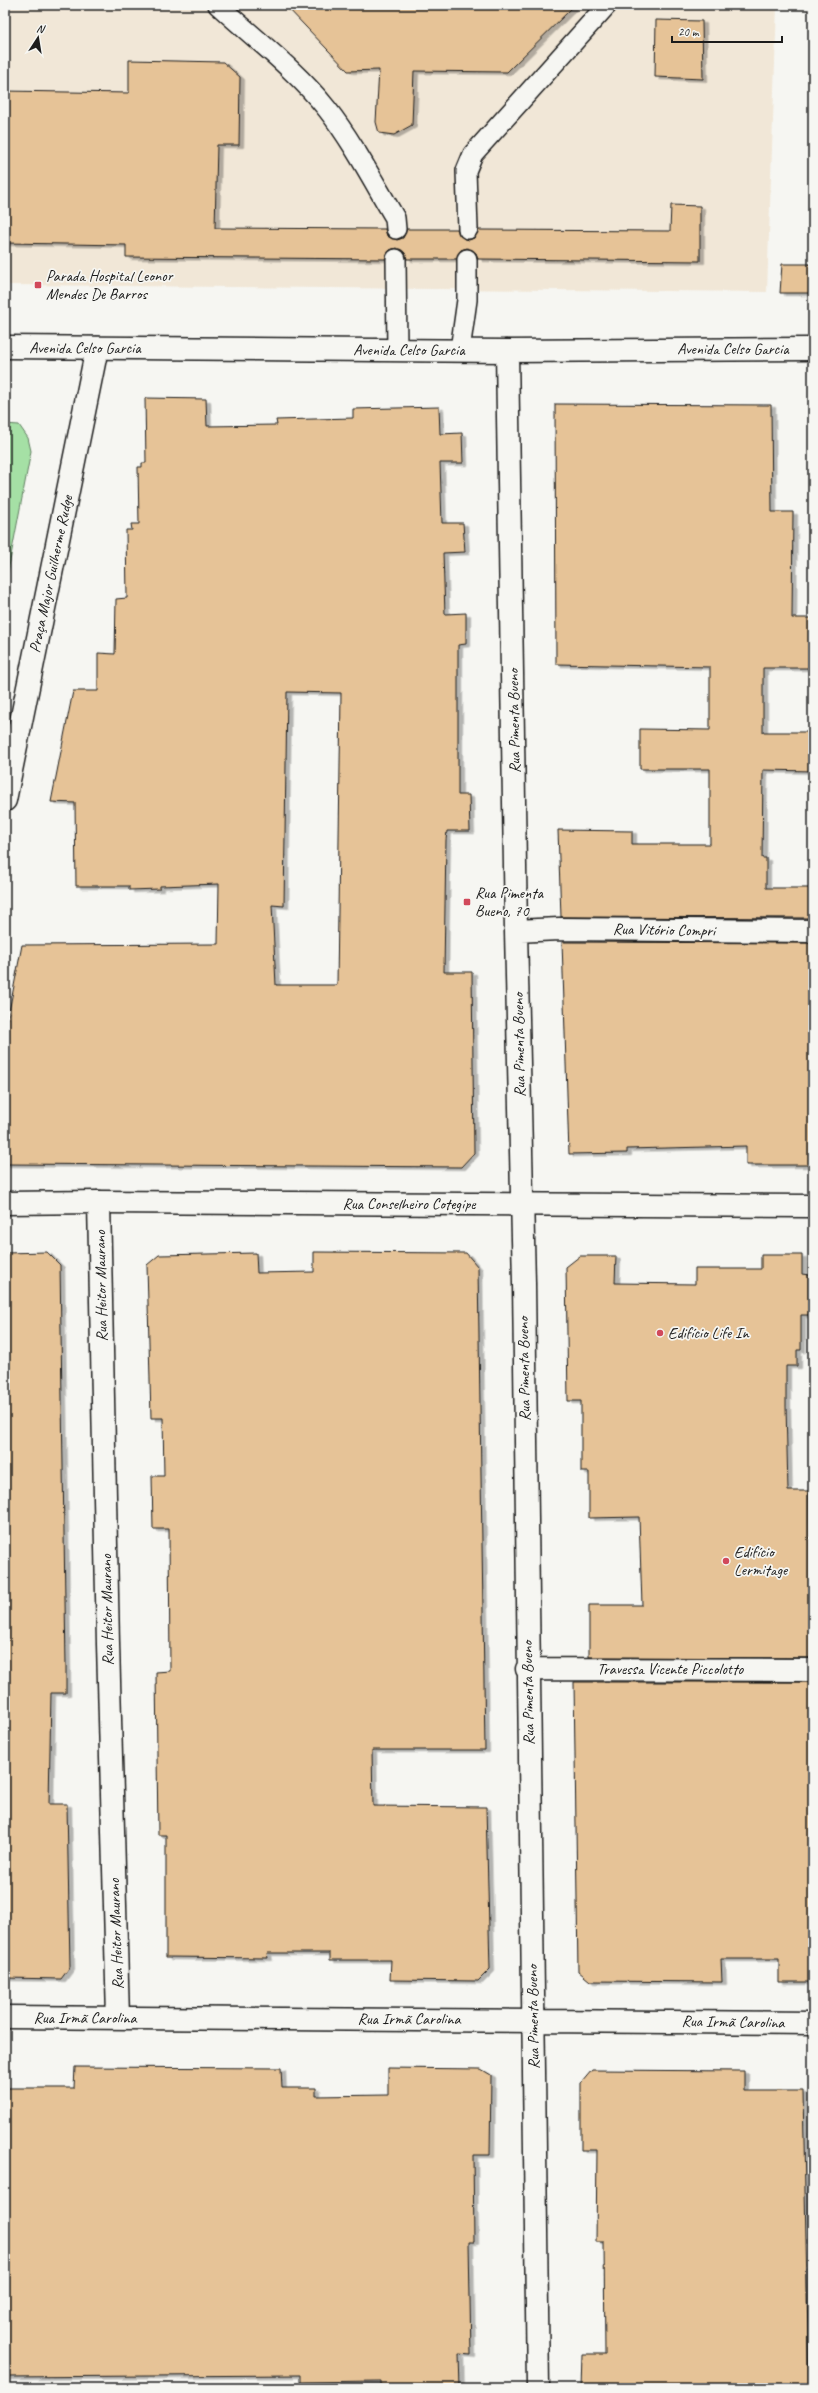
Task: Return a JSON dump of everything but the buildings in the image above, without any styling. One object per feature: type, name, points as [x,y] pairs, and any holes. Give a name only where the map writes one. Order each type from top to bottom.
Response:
[{"type":"street","name":"Avenida Celso Garcia","points":[[5,347],[507,351],[813,348]]},
{"type":"street","name":"Praça Major Guilherme Rudge","points":[[5,800],[10,742],[97,348]]},
{"type":"street","name":"Rua Pimenta Bueno","points":[[507,351],[522,1205],[527,1669],[538,2388]]},
{"type":"street","name":"Rua Vitório Compri","points":[[516,931],[559,929],[813,932]]},
{"type":"street","name":"Rua Conselheiro Cotegipe","points":[[5,1203],[99,1202],[813,1206]]},
{"type":"street","name":"Rua Heitor Maurano","points":[[99,1202],[108,1644],[118,2018]]},
{"type":"street","name":"Travessa Vicente Piccolotto","points":[[527,1669],[813,1670]]},
{"type":"street","name":"Rua Irmã Carolina","points":[[5,2017],[813,2023]]},
{"type":"lane","points":[[218,5],[307,87],[327,108],[351,144],[395,218],[396,229]]},
{"type":"lane","points":[[468,230],[466,171],[468,162],[607,5]]},
{"type":"lane","points":[[396,259],[397,350]]},
{"type":"lane","points":[[460,350],[467,300],[467,259]]},
{"type":"shaded area","points":[[5,5],[777,5],[767,292],[5,285]]},
{"type":"green space","points":[[5,424],[19,425],[28,438],[31,451],[5,587]]},
{"type":"place","name":"Parada Hospital Leonor Mendes De Barros","points":[[38,285]]},
{"type":"place","name":"Rua Pimenta Bueno, 70","points":[[467,902]]},
{"type":"place","name":"Edifício Life In","points":[[660,1333]]},
{"type":"place","name":"Edifício Lermitage","points":[[726,1561]]}]
